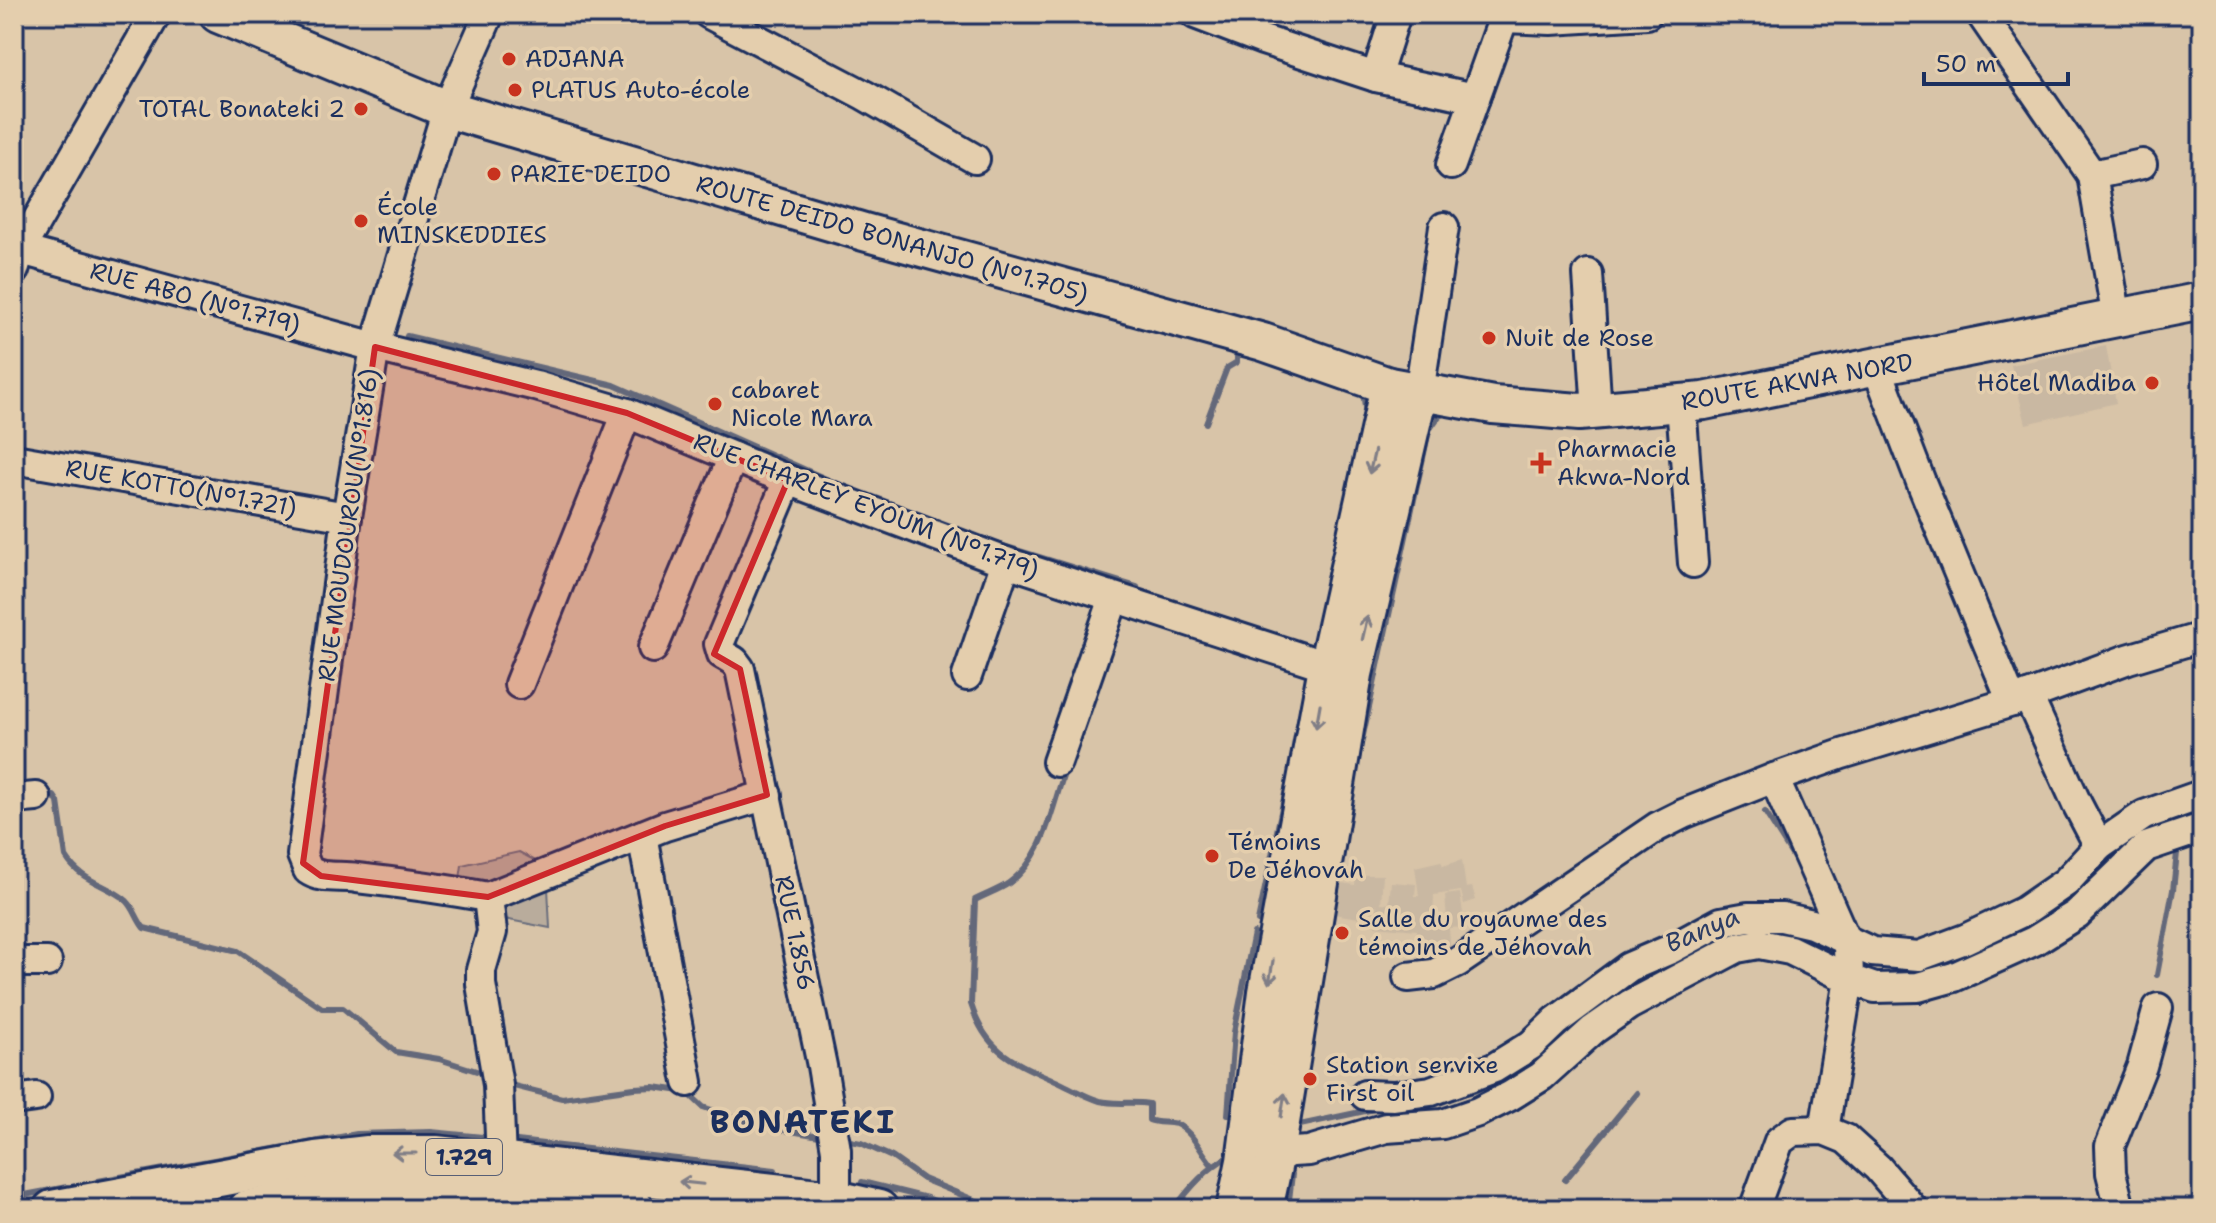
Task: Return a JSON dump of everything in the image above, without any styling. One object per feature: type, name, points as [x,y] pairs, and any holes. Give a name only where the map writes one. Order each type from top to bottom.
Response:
[{"type":"main road","name":"ROUTE DEIDO BONANJO (N°1.705)","points":[[218,14],[447,109],[864,232],[1263,342],[1404,389]]},
{"type":"main road","name":"ROUTE AKWA NORD","points":[[1404,389],[1493,405],[1597,412],[1681,404],[1877,368],[2202,301]]},
{"type":"main road","points":[[1235,1209],[1245,1161],[1267,992],[1404,389]]},
{"type":"main road","points":[[1264,1209],[1276,1153],[1340,671]]},
{"type":"main road","name":"1.729","points":[[247,1209],[321,1188],[402,1152],[501,1146],[836,1199],[879,1209]]},
{"type":"main road","name":"1.729","points":[[52,1209],[386,1185],[524,1203],[636,1209]]},
{"type":"street","points":[[16,256],[156,14]]},
{"type":"street","name":"RUE MOUDOUROU(N°1.816)","points":[[488,897],[352,877],[321,876],[308,870],[303,863],[306,817],[347,517],[375,347],[447,109],[489,14]]},
{"type":"street","points":[[709,14],[864,95],[975,159]]},
{"type":"street","points":[[1195,14],[1376,77],[1475,98]]},
{"type":"street","points":[[1376,77],[1396,14]]},
{"type":"street","points":[[1451,165],[1504,16],[1564,20],[1647,14]]},
{"type":"street","points":[[1981,14],[2092,175],[2117,319]]},
{"type":"street","points":[[2092,175],[2142,164]]},
{"type":"street","points":[[1404,389],[1444,227]]},
{"type":"street","name":"RUE ABO (N°1.719)","points":[[16,256],[375,347]]},
{"type":"street","points":[[1588,274],[1597,412]]},
{"type":"street","name":"RUE CHARLEY EYOUM (N°1.719)","points":[[375,347],[536,386],[627,413],[788,480],[1006,562],[1340,671]]},
{"type":"street","points":[[1877,368],[1921,482],[2020,699],[2099,846]]},
{"type":"street","points":[[1681,404],[1693,563]]},
{"type":"street","points":[[519,684],[627,413]]},
{"type":"street","points":[[653,648],[733,457]]},
{"type":"street","name":"RUE KOTTO(N°1.721)","points":[[14,459],[347,517]]},
{"type":"street","name":"RUE 1.856","points":[[788,480],[719,644],[725,658],[734,661],[740,669],[767,795],[836,1150],[836,1199]]},
{"type":"street","points":[[967,676],[1006,562]]},
{"type":"street","points":[[1057,762],[1114,598]]},
{"type":"street","points":[[1408,977],[1434,974],[1458,962],[1657,827],[1683,814],[1842,754],[2020,699],[2128,659],[2202,637]]},
{"type":"street","points":[[1774,778],[1847,959],[1824,1130]]},
{"type":"street","points":[[501,1146],[497,1078],[481,984],[481,970],[492,932],[488,897],[688,818],[767,795]]},
{"type":"street","points":[[1276,1153],[1309,1151],[1386,1128],[1443,1124],[1478,1112],[1542,1076],[1593,1030],[1629,1005],[1737,948],[1759,944],[1847,959],[1872,952],[1919,956],[1965,939],[2024,911],[2066,882],[2099,846],[2144,815],[2195,797],[2202,798]]},
{"type":"street","points":[[1365,1095],[1394,1096],[1431,1091],[1494,1068],[1531,1045],[1556,1021],[1629,967],[1721,922],[1748,917],[1782,917],[1812,924],[1875,988],[1918,987],[1954,977],[2004,957],[2077,914],[2146,847],[2202,828]]},
{"type":"street","points":[[642,835],[688,1082]]},
{"type":"street","points":[[14,962],[47,962]]},
{"type":"street","points":[[2120,1209],[2111,1173],[2110,1146],[2142,1066],[2158,1008]]},
{"type":"street","points":[[1754,1209],[1779,1141],[1793,1131],[1824,1130],[1846,1139],[1857,1148],[1913,1209]]},
{"type":"highlighted area","points":[[375,347],[627,413],[788,480],[714,654],[740,669],[767,795],[665,826],[488,897],[321,876],[303,863]]},
{"type":"shaded area","points":[[2106,346],[2116,403],[2026,424],[2011,365]]},
{"type":"shaded area","points":[[519,852],[547,867],[550,928],[479,914],[458,893],[462,865]]},
{"type":"shaded area","points":[[1462,860],[1466,888],[1472,887],[1476,900],[1464,904],[1461,891],[1434,895],[1433,919],[1447,919],[1445,895],[1460,893],[1465,927],[1449,928],[1451,956],[1434,963],[1432,954],[1423,956],[1422,936],[1417,936],[1417,930],[1375,926],[1377,904],[1374,912],[1360,911],[1359,918],[1333,914],[1336,882],[1355,885],[1356,875],[1383,875],[1381,903],[1389,904],[1391,882],[1416,884],[1415,896],[1419,896],[1415,867],[1441,861],[1443,866]]},
{"type":"waterway","points":[[188,14],[206,21]]},
{"type":"waterway","points":[[407,336],[614,385],[844,487]]},
{"type":"waterway","points":[[1206,423],[1227,368],[1237,362],[1237,347]]},
{"type":"waterway","points":[[1359,389],[1366,416]]},
{"type":"waterway","points":[[1358,758],[1429,430],[1439,416],[1449,411]]},
{"type":"waterway","points":[[997,544],[1137,587]]},
{"type":"waterway","points":[[1066,768],[1046,830],[1031,859],[1009,883],[975,900],[971,1004],[977,1021],[994,1046],[1030,1069],[1100,1101],[1149,1104],[1149,1120],[1182,1127],[1212,1165]]},
{"type":"waterway","points":[[1258,921],[1287,784]]},
{"type":"waterway","points":[[45,795],[54,796],[58,802],[66,857],[79,872],[127,901],[144,928],[238,951],[322,1008],[343,1008],[396,1052],[439,1059],[489,1075]]},
{"type":"waterway","points":[[1765,812],[1797,863]]},
{"type":"waterway","points":[[788,834],[811,945]]},
{"type":"waterway","name":"Banya","points":[[1988,943],[2062,908],[2136,836]]},
{"type":"waterway","points":[[2157,975],[2178,844]]},
{"type":"waterway","points":[[1228,1115],[1234,1032],[1254,933]]},
{"type":"waterway","name":"Banya","points":[[1697,950],[1734,933]]},
{"type":"waterway","name":"Banya","points":[[1602,1007],[1632,983],[1662,968]]},
{"type":"waterway","name":"Banya","points":[[1457,1095],[1500,1081],[1562,1040]]},
{"type":"waterway","points":[[506,1084],[562,1098],[654,1087],[687,1092],[703,1107],[729,1116],[757,1125],[825,1137]]},
{"type":"waterway","points":[[1565,1180],[1637,1093]]},
{"type":"waterway","name":"Banya","points":[[1300,1125],[1379,1108]]},
{"type":"waterway","points":[[98,1181],[357,1134],[431,1132],[493,1138]]},
{"type":"waterway","points":[[508,1140],[775,1170]]},
{"type":"waterway","points":[[844,1140],[861,1143],[892,1157],[923,1179],[996,1209]]},
{"type":"waterway","points":[[1174,1209],[1200,1179],[1231,1155]]},
{"type":"waterway","points":[[1288,1209],[1292,1174]]},
{"type":"waterway","points":[[862,1182],[927,1198],[955,1209]]},
{"type":"waterway","points":[[14,1197],[67,1187]]},
{"type":"place","name":"ADJANA","points":[[509,59]]},
{"type":"place","name":"PLATUS Auto-école","points":[[515,90]]},
{"type":"place","name":"TOTAL Bonateki 2","points":[[361,109]]},
{"type":"place","name":"PARIE DEIDO","points":[[494,174]]},
{"type":"place","name":"École MINSKEDDIES","points":[[361,221]]},
{"type":"place","name":"Nuit de Rose","points":[[1489,338]]},
{"type":"place","name":"Hôtel Madiba","points":[[2152,383]]},
{"type":"place","name":"cabaret Nicole Mara","points":[[715,404]]},
{"type":"place","name":"Pharmacie Akwa-Nord","points":[[1541,463]]},
{"type":"place","name":"Témoins De Jéhovah","points":[[1212,856]]},
{"type":"place","name":"Salle du royaume des témoins de Jéhovah","points":[[1342,933]]},
{"type":"place","name":"Station servixe First oil","points":[[1310,1079]]},
{"type":"district","name":"BONATEKI","points":[[803,1121]]}]
